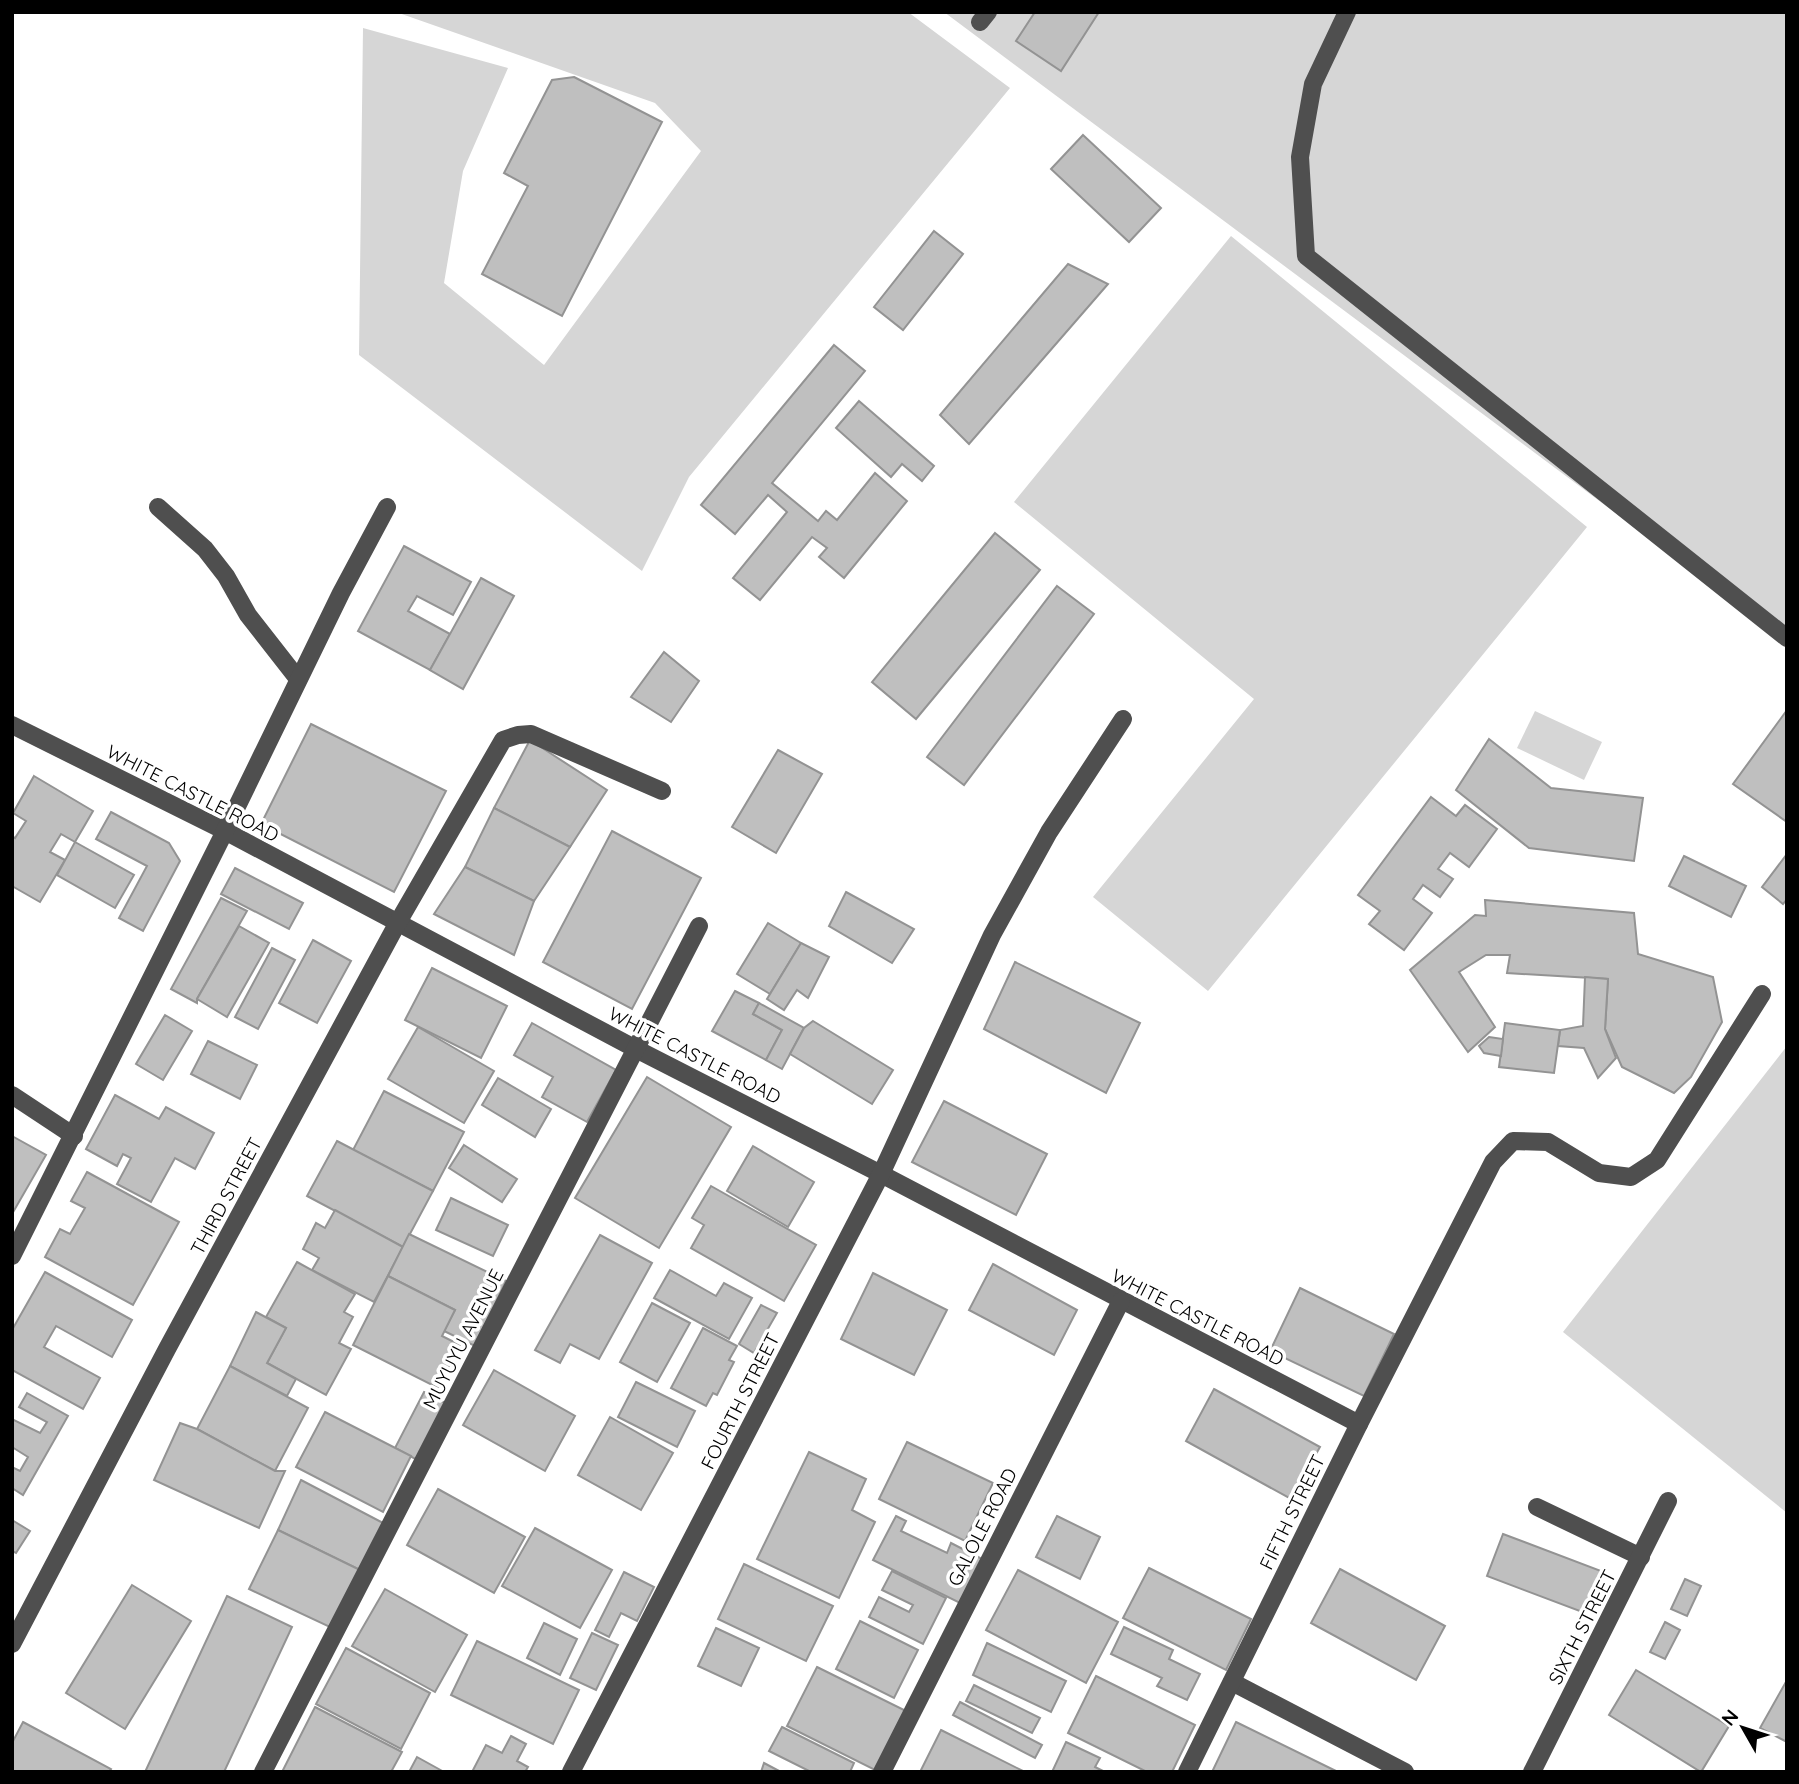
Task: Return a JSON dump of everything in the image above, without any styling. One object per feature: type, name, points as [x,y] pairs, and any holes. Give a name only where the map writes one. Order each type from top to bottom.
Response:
[{"type":"street","points":[[1347,12],[1312,84],[1300,157],[1306,256],[1787,638]]},
{"type":"street","points":[[158,507],[205,549],[226,576],[248,615],[298,679]]},
{"type":"street","points":[[15,1246],[74,1136],[298,679],[387,507]]},
{"type":"street","name":"FOURTH STREET","points":[[571,1772],[881,1174],[992,935],[1036,855],[1122,719]]},
{"type":"street","name":"WHITE CASTLE ROAD","points":[[12,725],[225,831],[636,1049],[1359,1424]]},
{"type":"street","name":"THIRD STREET","points":[[12,1644],[166,1349],[397,924],[503,740],[518,734],[531,734],[662,792]]},
{"type":"street","name":"MUYUYU AVENUE","points":[[263,1772],[636,1049],[667,983],[699,926]]},
{"type":"street","name":"FIFTH STREET","points":[[1186,1772],[1493,1161],[1513,1142],[1548,1142],[1599,1174],[1631,1177],[1657,1160],[1762,994]]},
{"type":"street","points":[[12,1095],[74,1136]]},
{"type":"street","name":"GALOLE ROAD","points":[[882,1772],[1121,1301]]},
{"type":"street","name":"SIXTH STREET","points":[[1532,1772],[1668,1502]]},
{"type":"street","points":[[1537,1507],[1641,1557]]},
{"type":"street","points":[[1232,1682],[1405,1772]]},
{"type":"shaded area","points":[[396,12],[908,12],[1010,88],[689,477],[642,571],[359,355],[363,28],[508,68],[463,171],[444,283],[544,365],[701,151],[655,103]]},
{"type":"shaded area","points":[[944,12],[1787,12],[1787,641]]},
{"type":"shaded area","points":[[1231,236],[1587,527],[1208,991],[1093,897],[1254,699],[1014,502]]},
{"type":"shaded area","points":[[1535,711],[1602,742],[1584,780],[1517,748]]},
{"type":"shaded area","points":[[1787,1046],[1787,1513],[1563,1332]]},
{"type":"building","points":[[1035,12],[1099,12],[1061,71],[1016,41]]},
{"type":"building","points":[[574,77],[662,122],[562,316],[482,274],[528,186],[504,173],[552,80]]},
{"type":"building","points":[[1083,135],[1161,208],[1129,242],[1051,169]]},
{"type":"building","points":[[934,231],[963,254],[903,330],[874,307]]},
{"type":"building","points":[[1068,264],[1108,284],[969,444],[940,415]]},
{"type":"building","points":[[834,345],[865,371],[772,483],[818,521],[826,511],[837,520],[875,473],[907,501],[844,578],[819,557],[827,548],[812,537],[760,600],[733,578],[787,512],[768,495],[735,534],[701,505]]},
{"type":"building","points":[[859,401],[934,466],[922,481],[902,464],[891,477],[836,428]]},
{"type":"building","points":[[995,533],[1040,570],[916,719],[872,682]]},
{"type":"building","points":[[404,546],[471,582],[453,615],[417,596],[408,611],[450,634],[430,670],[358,631]]},
{"type":"building","points":[[481,578],[514,596],[463,689],[430,670]]},
{"type":"building","points":[[1057,586],[1094,614],[964,785],[927,757]]},
{"type":"building","points":[[664,652],[699,681],[671,722],[631,697]]},
{"type":"building","points":[[1787,710],[1787,822],[1733,784]]},
{"type":"building","points":[[311,724],[446,791],[394,892],[261,824]]},
{"type":"building","points":[[1489,739],[1551,788],[1643,798],[1634,861],[1529,848],[1456,790]]},
{"type":"building","points":[[530,740],[607,790],[570,847],[494,808]]},
{"type":"building","points":[[778,750],[822,774],[776,853],[732,827]]},
{"type":"building","points":[[34,776],[93,811],[75,842],[61,834],[50,852],[65,860],[40,902],[12,886],[12,836],[15,838],[26,821],[13,813]]},
{"type":"building","points":[[1431,797],[1456,816],[1465,805],[1497,829],[1469,867],[1450,853],[1438,869],[1453,879],[1440,897],[1423,885],[1413,899],[1432,913],[1404,950],[1369,924],[1380,911],[1358,895]]},
{"type":"building","points":[[494,808],[570,847],[534,901],[465,867]]},
{"type":"building","points":[[111,812],[169,843],[180,861],[143,931],[119,918],[147,866],[96,839]]},
{"type":"building","points":[[612,831],[701,878],[632,1009],[543,962]]},
{"type":"building","points":[[75,842],[134,875],[115,908],[57,875]]},
{"type":"building","points":[[1787,854],[1787,899],[1783,904],[1762,887]]},
{"type":"building","points":[[1684,856],[1746,886],[1731,917],[1669,886]]},
{"type":"building","points":[[465,867],[534,901],[514,955],[434,914]]},
{"type":"building","points":[[235,868],[303,903],[289,929],[221,894]]},
{"type":"building","points":[[846,892],[914,929],[892,963],[829,926]]},
{"type":"building","points":[[221,898],[247,911],[197,1003],[171,989]]},
{"type":"building","points":[[1485,900],[1634,913],[1638,954],[1713,977],[1722,1022],[1691,1077],[1674,1093],[1622,1067],[1605,1029],[1608,979],[1507,973],[1510,955],[1486,955],[1459,972],[1495,1027],[1468,1052],[1410,970],[1475,915],[1486,916]]},
{"type":"building","points":[[768,923],[801,943],[770,994],[737,974]]},
{"type":"building","points":[[239,926],[269,943],[227,1017],[197,999]]},
{"type":"building","points":[[313,940],[351,961],[317,1023],[279,1003]]},
{"type":"building","points":[[801,943],[829,957],[808,998],[797,990],[784,1010],[767,999]]},
{"type":"building","points":[[272,948],[295,960],[258,1029],[235,1017]]},
{"type":"building","points":[[1015,962],[1140,1023],[1106,1093],[984,1029]]},
{"type":"building","points":[[432,968],[507,1006],[481,1058],[405,1020]]},
{"type":"building","points":[[1585,977],[1608,979],[1605,1029],[1616,1058],[1598,1078],[1584,1048],[1558,1046],[1560,1030],[1583,1026]]},
{"type":"building","points":[[735,991],[759,1003],[753,1014],[782,1030],[766,1060],[712,1031]]},
{"type":"building","points":[[759,1003],[804,1028],[782,1069],[766,1060],[782,1030],[753,1014]]},
{"type":"building","points":[[165,1015],[192,1031],[163,1080],[136,1064]]},
{"type":"building","points":[[813,1021],[893,1070],[872,1104],[790,1054],[804,1028]]},
{"type":"building","points":[[532,1023],[616,1070],[587,1122],[542,1097],[553,1077],[514,1055]]},
{"type":"building","points":[[1505,1023],[1560,1030],[1554,1073],[1499,1067]]},
{"type":"building","points":[[418,1027],[494,1071],[464,1123],[388,1079]]},
{"type":"building","points":[[1489,1037],[1503,1039],[1501,1056],[1484,1053],[1479,1046]]},
{"type":"building","points":[[208,1041],[257,1065],[240,1099],[191,1074]]},
{"type":"building","points":[[647,1077],[731,1127],[659,1248],[575,1198]]},
{"type":"building","points":[[498,1078],[551,1109],[535,1137],[482,1105]]},
{"type":"building","points":[[384,1091],[464,1132],[433,1191],[353,1150]]},
{"type":"building","points":[[115,1095],[159,1119],[166,1107],[214,1133],[195,1169],[175,1158],[151,1202],[117,1184],[131,1158],[123,1154],[117,1166],[86,1149]]},
{"type":"building","points":[[944,1101],[1047,1154],[1016,1215],[912,1162]]},
{"type":"building","points":[[12,1136],[46,1155],[12,1214]]},
{"type":"building","points":[[337,1141],[433,1191],[403,1247],[307,1196]]},
{"type":"building","points":[[464,1145],[517,1179],[502,1202],[449,1168]]},
{"type":"building","points":[[753,1146],[814,1182],[788,1227],[727,1191]]},
{"type":"building","points":[[87,1172],[179,1222],[133,1305],[45,1257],[60,1229],[70,1234],[85,1208],[71,1201]]},
{"type":"building","points":[[711,1186],[816,1245],[784,1301],[691,1248],[704,1225],[692,1218]]},
{"type":"building","points":[[451,1198],[508,1225],[493,1256],[436,1230]]},
{"type":"building","points":[[335,1210],[403,1247],[374,1302],[312,1270],[319,1258],[303,1249],[316,1223],[325,1228]]},
{"type":"building","points":[[409,1234],[506,1281],[475,1346],[444,1331],[455,1310],[388,1276]]},
{"type":"building","points":[[600,1235],[652,1263],[599,1359],[570,1344],[560,1363],[535,1350]]},
{"type":"building","points":[[297,1262],[355,1294],[344,1312],[353,1317],[339,1343],[351,1349],[326,1395],[267,1363],[286,1328],[266,1317]]},
{"type":"building","points":[[993,1264],[1077,1310],[1054,1355],[969,1310]]},
{"type":"building","points":[[670,1270],[716,1296],[724,1283],[752,1298],[729,1339],[654,1298]]},
{"type":"building","points":[[45,1272],[132,1320],[112,1357],[56,1326],[44,1347],[100,1378],[83,1409],[12,1370],[12,1330]]},
{"type":"building","points":[[873,1273],[947,1310],[914,1375],[841,1339]]},
{"type":"building","points":[[388,1276],[455,1310],[442,1336],[460,1345],[438,1388],[353,1345]]},
{"type":"building","points":[[1300,1288],[1394,1334],[1364,1396],[1270,1351]]},
{"type":"building","points":[[652,1303],[690,1323],[657,1382],[620,1362]]},
{"type":"building","points":[[761,1305],[777,1313],[754,1353],[739,1344]]},
{"type":"building","points":[[256,1312],[286,1328],[267,1363],[296,1379],[287,1396],[230,1366]]},
{"type":"building","points":[[703,1328],[737,1346],[729,1360],[734,1362],[717,1395],[713,1393],[706,1406],[671,1388]]},
{"type":"building","points":[[230,1366],[308,1408],[275,1471],[197,1429]]},
{"type":"building","points":[[494,1370],[575,1416],[545,1471],[463,1425]]},
{"type":"building","points":[[636,1382],[695,1411],[677,1447],[618,1417]]},
{"type":"building","points":[[1214,1389],[1320,1447],[1291,1499],[1186,1441]]},
{"type":"building","points":[[424,1392],[449,1405],[419,1461],[395,1448]]},
{"type":"building","points":[[27,1393],[68,1416],[23,1495],[12,1488],[12,1467],[20,1471],[28,1457],[12,1447],[12,1419],[40,1433],[47,1422],[19,1407]]},
{"type":"building","points":[[325,1412],[411,1456],[383,1512],[296,1467]]},
{"type":"building","points":[[610,1417],[673,1453],[641,1510],[578,1475]]},
{"type":"building","points":[[180,1423],[197,1429],[275,1471],[285,1471],[259,1528],[154,1480]]},
{"type":"building","points":[[907,1442],[993,1483],[965,1541],[879,1499]]},
{"type":"building","points":[[809,1452],[866,1479],[852,1510],[875,1522],[839,1598],[757,1559]]},
{"type":"building","points":[[301,1480],[385,1524],[360,1570],[278,1530]]},
{"type":"building","points":[[438,1489],[525,1537],[494,1593],[407,1545]]},
{"type":"building","points":[[896,1516],[906,1521],[901,1531],[947,1553],[951,1543],[984,1560],[962,1604],[873,1560]]},
{"type":"building","points":[[1057,1516],[1100,1537],[1080,1579],[1036,1557]]},
{"type":"building","points":[[12,1520],[30,1531],[16,1553],[12,1551]]},
{"type":"building","points":[[535,1528],[612,1570],[580,1628],[502,1586]]},
{"type":"building","points":[[278,1530],[360,1570],[332,1628],[249,1589]]},
{"type":"building","points":[[1503,1534],[1601,1571],[1585,1613],[1487,1576]]},
{"type":"building","points":[[744,1564],[833,1606],[806,1661],[718,1619]]},
{"type":"building","points":[[1149,1568],[1251,1619],[1226,1670],[1123,1618]]},
{"type":"building","points":[[1340,1569],[1445,1626],[1416,1680],[1311,1623]]},
{"type":"building","points":[[1018,1570],[1118,1622],[1086,1683],[986,1630]]},
{"type":"building","points":[[892,1571],[946,1598],[923,1644],[869,1617],[879,1597],[909,1612],[913,1605],[882,1590]]},
{"type":"building","points":[[624,1572],[654,1587],[637,1621],[621,1613],[609,1637],[595,1630]]},
{"type":"building","points":[[1685,1579],[1701,1586],[1687,1616],[1671,1609]]},
{"type":"building","points":[[132,1585],[191,1621],[125,1729],[66,1693]]},
{"type":"building","points":[[385,1589],[467,1635],[435,1692],[352,1646]]},
{"type":"building","points":[[227,1596],[292,1627],[224,1772],[145,1772]]},
{"type":"building","points":[[860,1621],[918,1650],[894,1698],[836,1669]]},
{"type":"building","points":[[1665,1622],[1680,1630],[1665,1659],[1650,1652]]},
{"type":"building","points":[[544,1623],[577,1639],[560,1675],[527,1658]]},
{"type":"building","points":[[1124,1627],[1173,1650],[1169,1659],[1200,1674],[1187,1700],[1157,1686],[1162,1678],[1111,1654]]},
{"type":"building","points":[[716,1628],[759,1648],[741,1686],[698,1666]]},
{"type":"building","points":[[592,1633],[618,1645],[596,1690],[570,1678]]},
{"type":"building","points":[[477,1641],[579,1690],[553,1744],[451,1695]]},
{"type":"building","points":[[987,1643],[1066,1681],[1051,1712],[973,1675]]},
{"type":"building","points":[[346,1648],[430,1693],[401,1749],[316,1704]]},
{"type":"building","points":[[817,1667],[906,1711],[877,1771],[787,1726]]},
{"type":"building","points":[[1636,1670],[1729,1726],[1701,1772],[1609,1715]]},
{"type":"building","points":[[1096,1676],[1195,1725],[1172,1772],[1147,1772],[1068,1733]]},
{"type":"building","points":[[1787,1680],[1787,1742],[1760,1728]]},
{"type":"building","points":[[974,1685],[1040,1718],[1032,1733],[966,1701]]},
{"type":"building","points":[[960,1702],[1042,1745],[1035,1758],[953,1715]]},
{"type":"building","points":[[315,1707],[402,1752],[391,1772],[282,1772]]},
{"type":"building","points":[[23,1722],[111,1769],[109,1772],[12,1772],[12,1743]]},
{"type":"building","points":[[1236,1722],[1338,1772],[1212,1772]]},
{"type":"building","points":[[782,1727],[854,1763],[850,1772],[811,1772],[769,1751]]},
{"type":"building","points":[[941,1730],[1025,1772],[920,1772]]},
{"type":"building","points":[[511,1736],[526,1744],[517,1761],[528,1767],[525,1772],[472,1772],[486,1745],[502,1753]]},
{"type":"building","points":[[1066,1742],[1100,1758],[1095,1767],[1105,1772],[1052,1772]]},
{"type":"building","points":[[417,1757],[444,1772],[409,1772]]},
{"type":"building","points":[[764,1763],[781,1772],[761,1772]]}]
